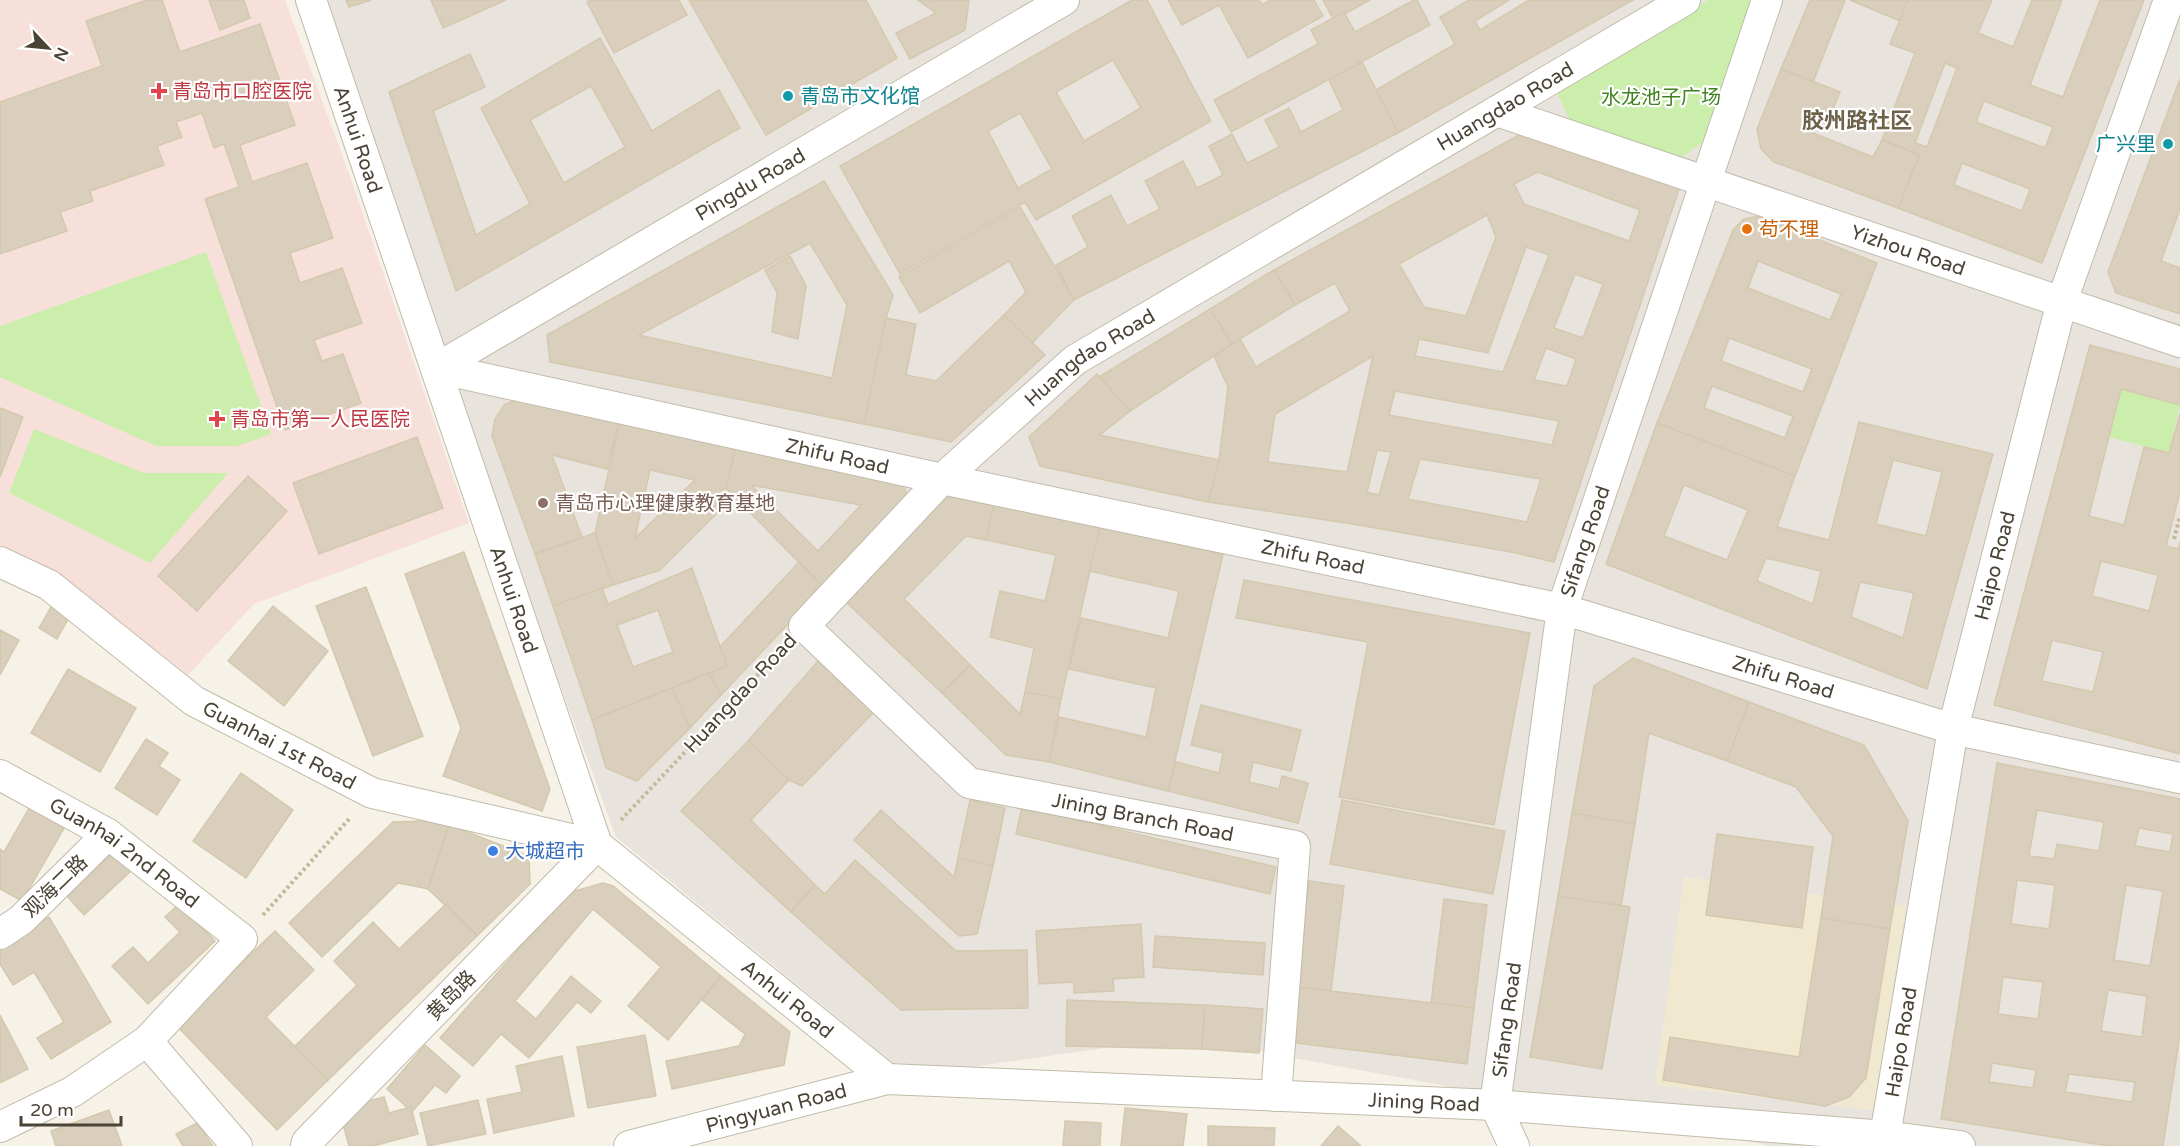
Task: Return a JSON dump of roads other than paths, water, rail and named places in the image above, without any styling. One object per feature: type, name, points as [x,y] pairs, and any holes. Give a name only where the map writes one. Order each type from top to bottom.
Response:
[{"type":"street","name":"Anhui Road","points":[[311,0],[597,845],[886,1079]]},
{"type":"street","name":"Huangdao Road","points":[[804,626],[942,479],[1075,360],[1685,0]]},
{"type":"street","name":"Sifang Road","points":[[1495,1106],[1562,609],[1767,0]]},
{"type":"street","name":"Haipo Road","points":[[1887,1141],[1953,729],[2062,301],[2169,0]]},
{"type":"street","name":"Pingdu Road","points":[[437,368],[1045,4]]},
{"type":"street","name":"Yizhou Road","points":[[1497,111],[2180,342]]},
{"type":"street","name":"Zhifu Road","points":[[437,368],[942,479],[1562,609],[1953,729],[2180,778]]},
{"type":"street","name":"Guanhai 1st Road","points":[[0,562],[49,585],[194,701],[372,793],[597,845]]},
{"type":"street","name":"Jining Branch Road","points":[[804,626],[969,783],[1295,846],[1276,1096]]},
{"type":"street","name":"Guanhai 2nd Road","points":[[0,775],[108,834],[242,939],[147,1041]]},
{"type":"street","name":"观海二路","points":[[0,934],[21,920],[108,834]]},
{"type":"street","name":"黄岛路","points":[[306,1146],[315,1133],[597,845]]},
{"type":"street","points":[[0,1127],[72,1092],[147,1041],[237,1146]]},
{"type":"street","name":"Jining Road","points":[[886,1079],[1495,1106],[1960,1146]]},
{"type":"street","name":"Pingyuan Road","points":[[629,1146],[886,1079]]},
{"type":"street","points":[[1495,1106],[1514,1146]]},
{"type":"place","name":"青岛市口腔医院","points":[[159,91]]},
{"type":"place","name":"青岛市文化馆","points":[[788,96]]},
{"type":"place","name":"广兴里","points":[[2168,144]]},
{"type":"place","name":"苟不理","points":[[1747,229]]},
{"type":"place","name":"青岛市第一人民医院","points":[[217,419]]},
{"type":"place","name":"青岛市心理健康教育基地","points":[[543,503]]},
{"type":"place","name":"大城超市","points":[[493,851]]},
{"type":"district","name":"胶州路社区","points":[[1857,120]]},
{"type":"park label","name":"水龙池子广场","points":[[1661,97]]}]
